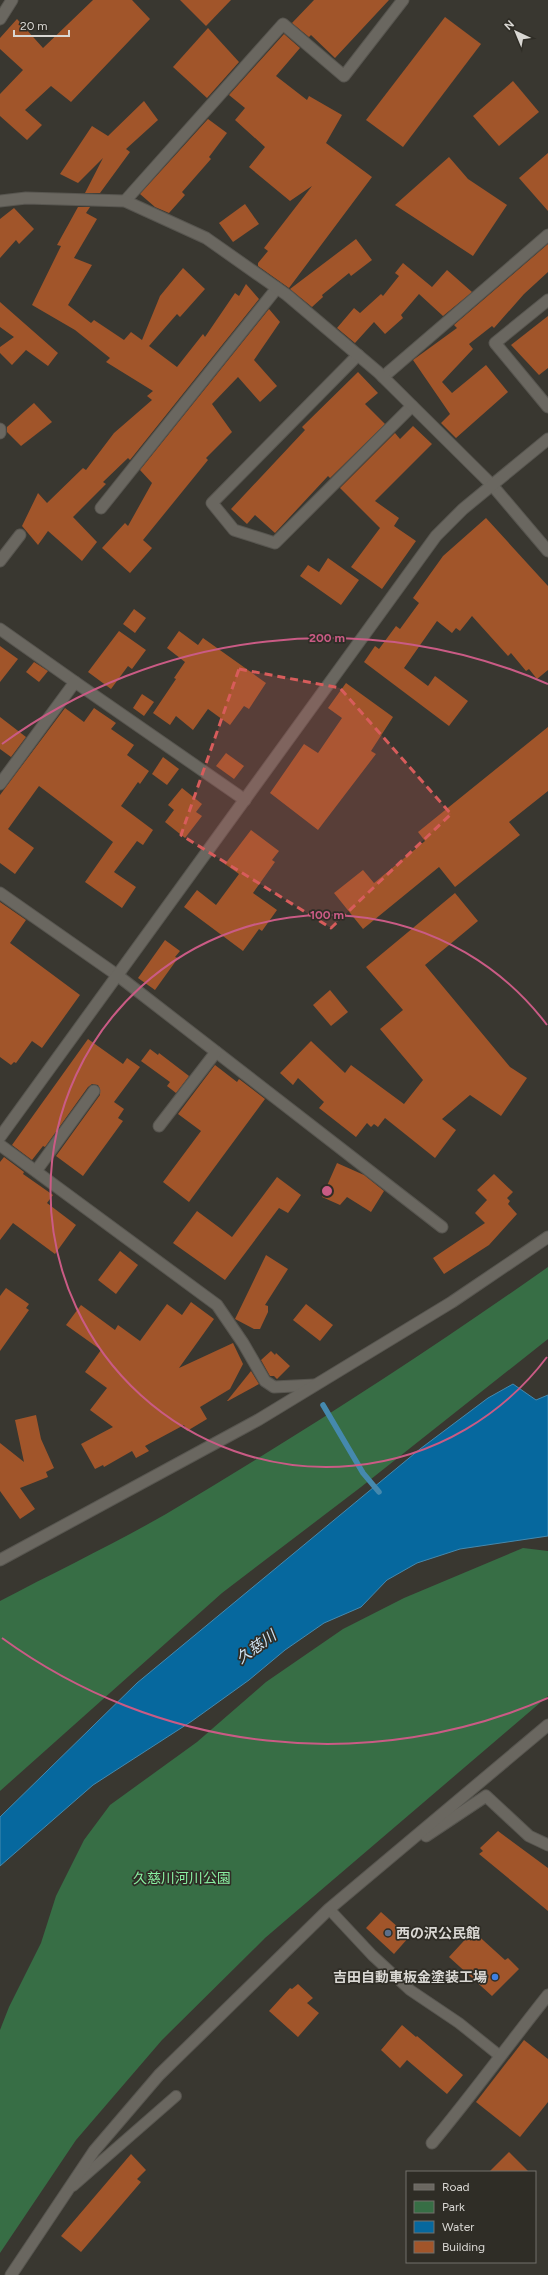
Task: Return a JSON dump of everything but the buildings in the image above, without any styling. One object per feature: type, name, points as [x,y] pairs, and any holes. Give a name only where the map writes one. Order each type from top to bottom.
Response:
[{"type":"street","points":[[0,19],[12,0]]},
{"type":"street","points":[[124,201],[283,24],[344,76],[403,0]]},
{"type":"street","points":[[0,201],[26,198],[124,201],[206,238],[277,288],[383,377],[492,485],[546,547]]},
{"type":"street","points":[[383,377],[548,234]]},
{"type":"street","points":[[101,508],[277,288]]},
{"type":"street","points":[[548,300],[495,343],[548,407]]},
{"type":"street","points":[[358,355],[212,504],[234,530],[275,543],[412,406]]},
{"type":"street","points":[[0,1137],[116,975],[245,800],[412,566],[436,536],[463,509],[548,439]]},
{"type":"street","points":[[0,561],[20,535]]},
{"type":"street","points":[[0,629],[245,800]]},
{"type":"street","points":[[0,784],[75,682]]},
{"type":"street","points":[[0,893],[116,975],[442,1227]]},
{"type":"street","points":[[160,1126],[216,1052]]},
{"type":"street","points":[[36,1171],[94,1092]]},
{"type":"street","points":[[0,1145],[217,1305],[244,1342],[265,1381],[274,1387],[317,1385]]},
{"type":"street","points":[[0,1560],[251,1424],[452,1302],[548,1237]]},
{"type":"street","points":[[11,2275],[38,2233],[72,2187],[94,2151],[159,2075],[329,1909],[548,1725]]},
{"type":"street","points":[[395,1855],[486,1796],[529,1836],[548,1845]]},
{"type":"street","points":[[432,2143],[468,2101],[500,2056],[548,1995]]},
{"type":"lane","points":[[329,1909],[372,1955],[410,1990],[459,2023],[500,2056]]},
{"type":"lane","points":[[72,2187],[176,2096]]},
{"type":"highlighted area","points":[[239,669],[340,688],[451,814],[331,928],[181,835]]},
{"type":"green space","points":[[548,1267],[548,1339],[361,1487],[222,1593],[0,1791],[0,1601],[104,1548],[215,1485],[312,1425],[407,1363]]},
{"type":"green space","name":"久慈川河川公園","points":[[523,1548],[548,1551],[548,1696],[265,1938],[162,2040],[76,2140],[0,2253],[0,2030],[9,2007],[41,1943],[56,1896],[84,1840],[110,1805],[197,1742],[266,1682],[343,1629],[404,1598]]},
{"type":"water","name":"久慈川","points":[[513,1384],[536,1400],[548,1395],[548,1536],[460,1549],[417,1563],[387,1580],[361,1607],[324,1623],[285,1650],[249,1680],[192,1721],[93,1785],[0,1866],[0,1817],[137,1683],[420,1449],[488,1398]]},
{"type":"waterway","points":[[323,1405],[363,1473],[379,1492]]},
{"type":"place","name":"西の沢公民館","points":[[388,1933]]},
{"type":"place","name":"吉田自動車板金塗装工場","points":[[495,1977]]}]
